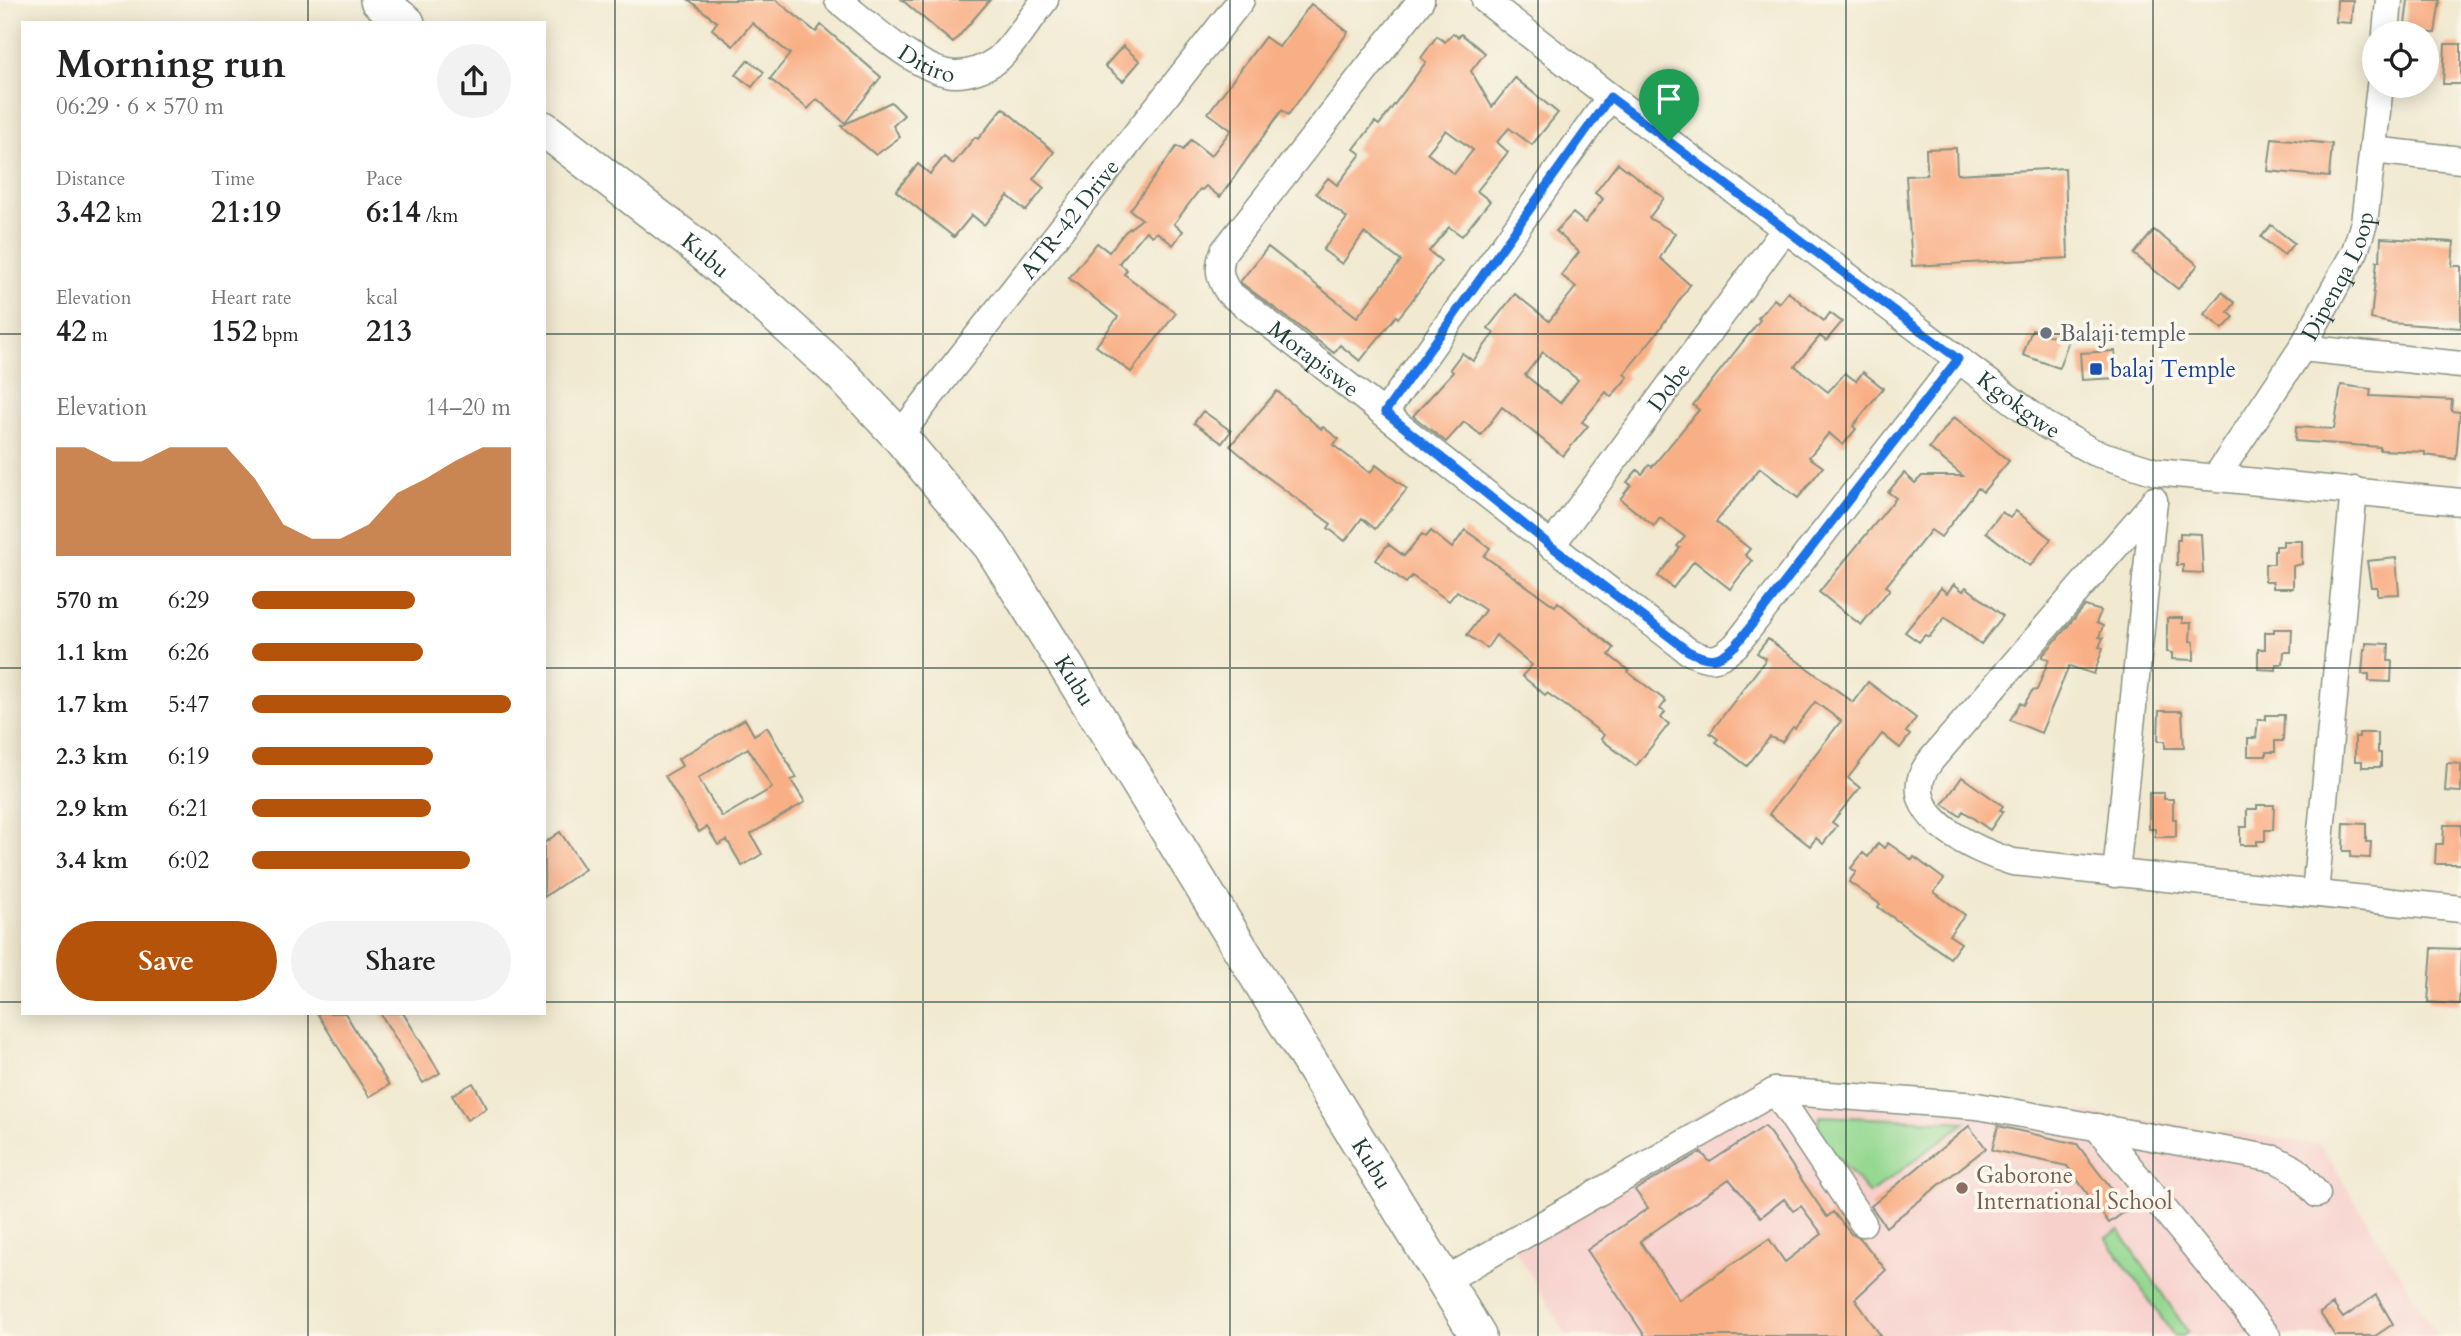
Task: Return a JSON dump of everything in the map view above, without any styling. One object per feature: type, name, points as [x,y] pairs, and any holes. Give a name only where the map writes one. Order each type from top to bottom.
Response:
[{"type":"main road","points":[[378,0],[404,21]]},
{"type":"main road","name":"Kubu","points":[[546,131],[692,243],[842,375],[966,514],[997,556],[1129,766],[1478,1336]]},
{"type":"street","name":"Ditiro","points":[[838,0],[910,57],[954,75],[974,72],[998,59],[1045,0]]},
{"type":"street","name":"Morapiswe","points":[[1421,0],[1224,251],[1220,260],[1220,282],[1229,293],[1385,412],[1551,546],[1688,651],[1701,658],[1715,660],[1736,645],[1958,359]]},
{"type":"street","name":"Kgokgwe","points":[[1485,0],[1958,359],[2056,431],[2093,452],[2155,472],[2461,502]]},
{"type":"street","points":[[2387,21],[2389,0]]},
{"type":"street","name":"ATR-42 Drive","points":[[899,436],[1227,5]]},
{"type":"street","points":[[1385,412],[1610,97]]},
{"type":"street","name":"Dipenqa Loop","points":[[2378,98],[2364,223],[2355,251],[2302,348],[2461,365]]},
{"type":"street","points":[[2372,150],[2461,160]]},
{"type":"street","name":"Dobe","points":[[1551,546],[1786,229]]},
{"type":"street","points":[[2216,477],[2302,348]]},
{"type":"street","points":[[2116,874],[2155,472]]},
{"type":"street","points":[[2315,893],[2354,490]]},
{"type":"street","points":[[2154,502],[1932,759],[1922,774],[1921,795],[1931,818],[1988,855],[2012,862],[2461,909]]},
{"type":"street","points":[[1444,1280],[1775,1091],[1977,1106],[2275,1159],[2296,1170],[2317,1194]]},
{"type":"street","points":[[1775,1091],[1863,1223]]},
{"type":"street","points":[[2097,1127],[2267,1336]]},
{"type":"shaded area","name":"Gaborone International School","points":[[1772,1071],[2320,1144],[2438,1336],[1567,1336],[1504,1231]]},
{"type":"green space","points":[[1820,1116],[1966,1122],[1869,1194],[1816,1132]]},
{"type":"green space","points":[[2119,1230],[2188,1332],[2183,1336],[2174,1336],[2106,1238]]},
{"type":"building","points":[[689,0],[776,0],[816,32],[821,25],[881,77],[845,123],[817,99],[808,109],[770,79],[790,54],[752,23],[733,46],[712,29],[717,22]]},
{"type":"building","points":[[902,0],[990,0],[953,43]]},
{"type":"building","points":[[2337,0],[2353,0],[2351,23],[2336,22]]},
{"type":"building","points":[[2408,0],[2440,0],[2437,21],[2405,21]]},
{"type":"building","points":[[1311,4],[1348,32],[1288,115],[1282,110],[1220,197],[1206,186],[1200,189],[1174,224],[1183,231],[1173,245],[1157,232],[1152,236],[1146,231],[1119,263],[1127,270],[1124,274],[1176,313],[1131,372],[1096,346],[1118,317],[1069,278],[1097,243],[1109,252],[1125,232],[1142,219],[1130,210],[1177,146],[1183,150],[1191,140],[1211,156],[1231,130],[1208,113],[1265,37],[1279,47]]},
{"type":"building","points":[[1453,33],[1458,37],[1461,34],[1485,53],[1471,71],[1492,107],[1515,78],[1558,113],[1532,145],[1509,128],[1497,142],[1508,152],[1477,191],[1490,201],[1462,236],[1449,227],[1429,251],[1441,261],[1398,318],[1396,316],[1360,361],[1340,345],[1334,353],[1240,282],[1268,247],[1357,317],[1401,261],[1364,233],[1342,264],[1323,250],[1347,218],[1316,193],[1328,178],[1337,185],[1361,154],[1354,149],[1375,122],[1379,125],[1426,62],[1421,58],[1437,36],[1445,42]],"holes":[[[1446,130],[1473,150],[1454,174],[1427,153]]]},
{"type":"building","points":[[2445,44],[2461,44],[2461,84],[2443,84]]},
{"type":"building","points":[[1123,46],[1140,61],[1123,81],[1105,66]]},
{"type":"building","points":[[748,60],[764,72],[752,87],[736,75]]},
{"type":"building","points":[[891,102],[904,115],[893,126],[900,137],[876,155],[841,126]]},
{"type":"building","points":[[1003,108],[1054,152],[1033,179],[1044,188],[1026,211],[1008,196],[984,225],[972,215],[954,237],[896,191],[918,164],[930,174],[944,157],[953,164]]},
{"type":"building","points":[[2272,138],[2332,144],[2329,177],[2268,171]]},
{"type":"building","points":[[1956,148],[1957,174],[2065,168],[2068,258],[1912,266],[1906,176],[1927,175],[1926,149]]},
{"type":"building","points":[[1618,163],[1664,198],[1649,218],[1675,233],[1660,258],[1690,285],[1624,374],[1628,377],[1611,397],[1606,392],[1582,422],[1588,426],[1563,456],[1502,407],[1481,435],[1464,422],[1446,442],[1413,416],[1453,372],[1450,369],[1462,353],[1473,361],[1494,333],[1488,328],[1515,294],[1549,321],[1576,287],[1561,275],[1579,252],[1556,231],[1573,213],[1585,223],[1603,199],[1595,193]],"holes":[[[1543,352],[1578,380],[1560,403],[1525,375]]]},
{"type":"building","points":[[2271,225],[2294,243],[2284,255],[2261,237]]},
{"type":"building","points":[[2154,230],[2198,265],[2178,289],[2134,254]]},
{"type":"building","points":[[2381,238],[2454,242],[2452,266],[2461,266],[2461,328],[2371,319]]},
{"type":"building","points":[[1788,292],[1824,321],[1830,313],[1842,322],[1826,341],[1820,336],[1795,366],[1828,392],[1845,373],[1856,381],[1863,372],[1883,388],[1853,426],[1856,429],[1843,445],[1829,433],[1809,457],[1823,467],[1798,498],[1760,468],[1716,522],[1750,549],[1745,555],[1752,561],[1730,589],[1694,561],[1673,588],[1658,576],[1680,548],[1677,546],[1685,537],[1660,518],[1654,526],[1620,499],[1631,485],[1627,482],[1637,470],[1642,474],[1649,465],[1652,467],[1699,410],[1693,405],[1760,320],[1758,318],[1774,299],[1779,303]]},
{"type":"building","points":[[2222,292],[2235,303],[2228,312],[2234,317],[2223,329],[2204,314]]},
{"type":"building","points":[[2032,329],[2068,342],[2059,368],[2023,355]]},
{"type":"building","points":[[2115,351],[2117,378],[2082,380],[2080,353]]},
{"type":"building","points":[[2341,385],[2371,389],[2370,396],[2452,400],[2451,411],[2460,412],[2456,459],[2425,455],[2425,452],[2295,441],[2296,427],[2334,429]]},
{"type":"building","points":[[1277,391],[1321,429],[1323,427],[1339,439],[1333,445],[1370,473],[1376,465],[1407,489],[1375,529],[1362,518],[1345,541],[1328,528],[1331,524],[1230,446]]},
{"type":"building","points":[[1203,411],[1231,431],[1222,443],[1194,423]]},
{"type":"building","points":[[1954,417],[2009,461],[1983,492],[1978,488],[1941,537],[1931,530],[1886,586],[1890,589],[1861,625],[1819,592],[1896,498],[1888,492],[1904,473],[1915,483],[1922,476],[1963,476],[1929,448]]},
{"type":"building","points":[[2016,511],[2051,539],[2030,566],[1986,532],[2002,512],[2010,518]]},
{"type":"building","points":[[1465,530],[1490,548],[1484,556],[1555,606],[1558,602],[1614,648],[1609,655],[1666,701],[1660,709],[1665,712],[1661,718],[1669,724],[1636,766],[1601,739],[1604,735],[1522,676],[1532,665],[1496,635],[1487,648],[1467,635],[1485,610],[1457,591],[1449,601],[1412,576],[1406,583],[1376,560],[1388,544],[1404,556],[1422,534],[1426,537],[1431,531],[1452,548]]},
{"type":"building","points":[[2180,533],[2201,534],[2203,573],[2183,572],[2183,565],[2177,565],[2177,540],[2180,540]]},
{"type":"building","points":[[2283,541],[2302,541],[2302,564],[2293,566],[2293,588],[2273,588],[2273,582],[2265,582],[2265,564],[2274,564],[2274,551],[2276,546],[2283,546]]},
{"type":"building","points":[[2396,558],[2399,594],[2377,595],[2377,587],[2371,587],[2367,561]]},
{"type":"building","points":[[1954,584],[1963,591],[1966,587],[2003,616],[1981,644],[1945,617],[1929,637],[1925,635],[1919,642],[1905,632],[1941,588],[1947,593]]},
{"type":"building","points":[[2085,606],[2101,611],[2096,623],[2103,626],[2099,637],[2103,638],[2099,647],[2103,648],[2094,674],[2069,666],[2041,733],[2010,720],[2020,703],[2024,705],[2032,691],[2037,690],[2049,659],[2042,657],[2043,655]]},
{"type":"building","points":[[2167,618],[2182,618],[2182,623],[2191,623],[2190,641],[2194,642],[2194,660],[2172,659],[2172,653],[2167,652]]},
{"type":"building","points":[[2274,629],[2292,629],[2291,652],[2284,652],[2283,664],[2276,664],[2276,670],[2258,669],[2258,649],[2265,649],[2265,632],[2274,632]]},
{"type":"building","points":[[1768,639],[1853,702],[1868,682],[1916,718],[1906,732],[1910,735],[1900,748],[1882,734],[1848,778],[1860,788],[1832,822],[1837,826],[1823,844],[1816,838],[1810,846],[1769,814],[1841,721],[1815,702],[1782,742],[1770,737],[1747,766],[1716,742],[1718,739],[1710,733],[1766,659],[1757,653]]},
{"type":"building","points":[[2366,643],[2389,644],[2388,661],[2392,661],[2391,682],[2369,681],[2369,674],[2362,674]]},
{"type":"building","points":[[2159,711],[2182,711],[2184,748],[2165,748],[2165,741],[2158,741]]},
{"type":"building","points":[[2266,715],[2284,715],[2283,741],[2275,741],[2275,752],[2266,752],[2266,756],[2248,756],[2248,738],[2256,738],[2258,720],[2266,720]]},
{"type":"building","points":[[745,719],[754,735],[767,727],[797,778],[791,780],[805,802],[751,834],[762,854],[742,866],[727,840],[718,845],[707,827],[699,832],[665,776],[682,766],[678,759]],"holes":[[[748,748],[772,788],[722,817],[698,778]]]},
{"type":"building","points":[[2359,733],[2378,733],[2381,767],[2362,767],[2362,761],[2355,761],[2355,737],[2359,737]]},
{"type":"building","points":[[2447,763],[2461,764],[2461,792],[2445,791]]},
{"type":"building","points":[[1962,777],[2003,806],[2000,810],[2003,811],[1990,830],[1963,811],[1960,816],[1943,804]]},
{"type":"building","points":[[2149,793],[2164,793],[2164,799],[2173,799],[2176,837],[2155,837],[2155,829],[2149,829]]},
{"type":"building","points":[[2257,805],[2274,805],[2273,830],[2265,830],[2265,841],[2257,841],[2257,845],[2240,845],[2240,827],[2247,827],[2247,809],[2257,809]]},
{"type":"building","points":[[2344,823],[2366,824],[2366,842],[2371,842],[2370,858],[2350,857],[2351,851],[2343,851]]},
{"type":"building","points":[[2444,825],[2461,825],[2461,864],[2435,864],[2436,844],[2443,844]]},
{"type":"building","points":[[560,832],[585,869],[546,896],[546,842]]},
{"type":"building","points":[[1878,843],[1884,848],[1888,843],[1912,860],[1914,857],[1944,879],[1934,892],[1965,915],[1949,935],[1961,943],[1950,958],[1878,907],[1880,904],[1849,882],[1856,872],[1851,868],[1863,853],[1868,857]]},
{"type":"building","points":[[2432,948],[2461,949],[2459,1004],[2428,1002]]},
{"type":"building","points":[[318,1015],[346,1015],[389,1085],[369,1097]]},
{"type":"building","points":[[381,1015],[404,1015],[440,1073],[423,1083]]},
{"type":"building","points":[[473,1083],[487,1108],[467,1120],[452,1095]]},
{"type":"building","points":[[1765,1126],[1827,1217],[1833,1212],[1851,1234],[1860,1238],[1886,1270],[1855,1299],[1881,1336],[1645,1336],[1587,1250],[1648,1208],[1635,1190],[1701,1152],[1710,1162]],"holes":[[[1729,1179],[1761,1217],[1784,1199],[1793,1211],[1801,1206],[1822,1234],[1785,1262],[1769,1239],[1679,1300],[1640,1241]]]},
{"type":"building","points":[[1969,1126],[1986,1148],[1886,1227],[1871,1206]]},
{"type":"building","points":[[1998,1126],[2077,1144],[2127,1210],[2109,1223],[2067,1166],[1992,1150]]},
{"type":"building","points":[[2376,1295],[2393,1324],[2375,1336],[2335,1336],[2320,1313],[2333,1304],[2343,1318]]},
{"type":"place","name":"Balaji temple","points":[[2046,333]]},
{"type":"place","name":"balaj Temple","points":[[2096,369]]},
{"type":"place","name":"Gaborone International School","points":[[1962,1188]]},
{"type":"route","points":[[1610,97],[1669,141],[1958,359],[1736,645],[1715,660],[1701,658],[1688,651],[1551,546],[1385,412],[1610,97]]}]
